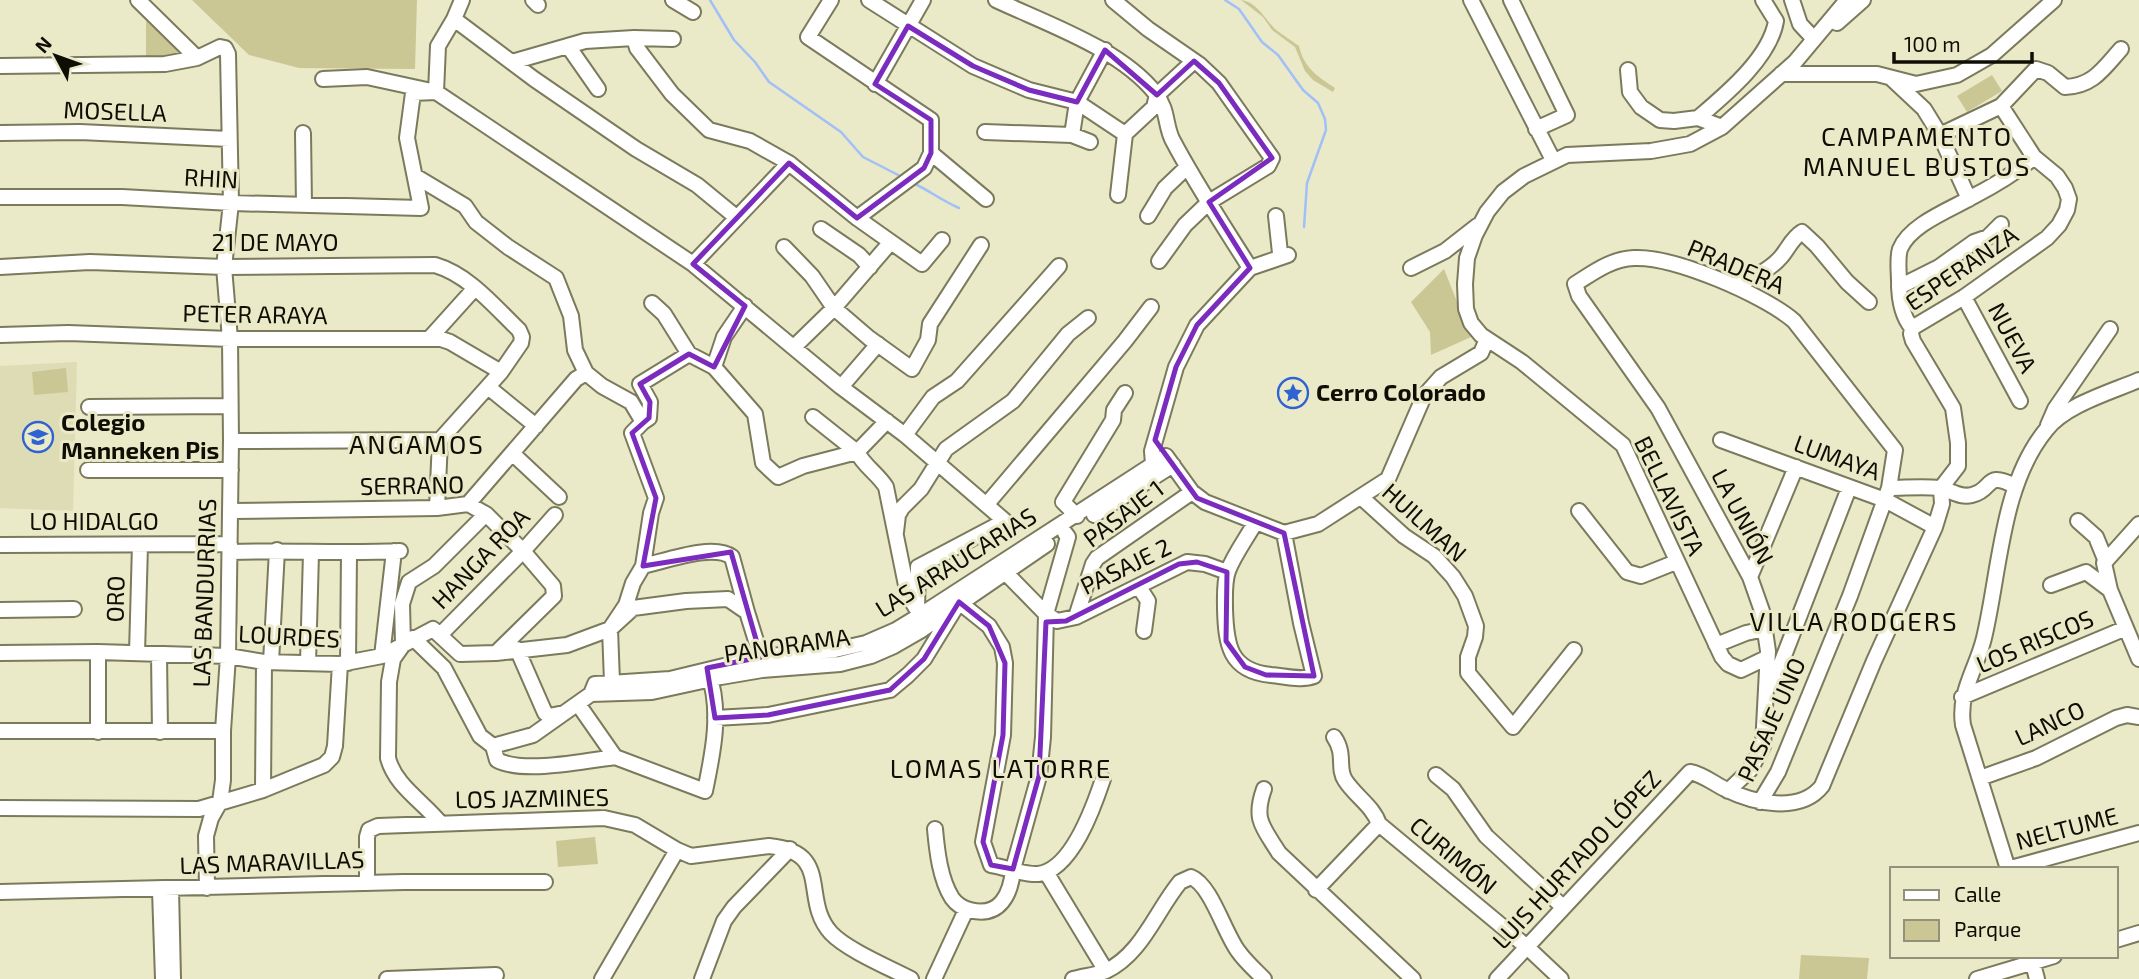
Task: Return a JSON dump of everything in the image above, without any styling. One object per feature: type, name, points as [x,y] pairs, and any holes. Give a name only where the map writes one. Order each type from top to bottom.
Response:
[{"type":"street","points":[[138,0],[197,58]]},
{"type":"street","points":[[436,92],[438,46],[462,0]]},
{"type":"street","points":[[673,0],[693,12]]},
{"type":"street","points":[[831,0],[808,37],[931,120],[931,153],[924,167],[858,218]]},
{"type":"street","points":[[869,0],[973,66],[1028,90],[1077,102],[1125,134]]},
{"type":"street","points":[[875,84],[923,0]]},
{"type":"street","points":[[996,0],[1105,50],[1157,95],[1167,114],[1170,134],[1187,167],[1250,268]]},
{"type":"street","points":[[1113,0],[1219,83],[1272,158],[1268,166],[1209,202],[1185,225],[1159,261]]},
{"type":"street","points":[[1471,0],[1553,160]]},
{"type":"street","points":[[1511,0],[1567,115],[1536,129]]},
{"type":"street","points":[[1698,118],[1728,92],[1771,39],[1776,21],[1763,0]]},
{"type":"street","points":[[1792,0],[1800,24],[1814,38]]},
{"type":"street","points":[[1795,62],[1847,0]]},
{"type":"street","points":[[1170,461],[1192,492],[1205,502],[1284,533],[1318,524],[1361,498],[1388,479],[1424,396],[1433,385],[1441,377],[1481,353],[1487,339],[1471,323],[1466,309],[1467,258],[1481,223],[1503,192],[1524,176],[1567,155],[1651,150],[1690,144],[1722,127],[1863,0]]},
{"type":"street","points":[[1781,74],[1877,74],[1916,84],[1957,75],[1992,55],[2054,0]]},
{"type":"street","points":[[454,19],[636,149],[697,185],[736,217]]},
{"type":"street","points":[[634,38],[637,48],[671,94],[709,130],[750,141],[789,163],[890,243],[922,264],[942,240]]},
{"type":"street","points":[[512,62],[585,41],[673,39]]},
{"type":"street","points":[[568,46],[598,89]]},
{"type":"street","name":"LAS BANDURRIAS","points":[[197,58],[216,47],[223,47],[228,57],[231,203],[224,267],[230,339],[231,548],[228,656],[223,780],[220,802],[211,818],[206,836],[207,888]]},
{"type":"street","points":[[1940,135],[2001,106],[2036,69],[2048,73],[2065,87],[2081,86],[2092,79],[2121,48]]},
{"type":"street","points":[[1072,135],[1077,102],[1105,50]]},
{"type":"street","points":[[0,66],[165,64],[197,58]]},
{"type":"street","points":[[1118,195],[1125,134],[1154,107],[1157,95],[1194,61]]},
{"type":"street","points":[[1628,70],[1629,92],[1640,107],[1660,120],[1698,118],[1722,127]]},
{"type":"street","points":[[323,79],[368,77],[436,92],[693,264],[987,504],[1005,521],[918,567],[918,612]]},
{"type":"street","points":[[1892,79],[1924,109],[1940,135],[1969,199]]},
{"type":"street","points":[[436,92],[413,93],[407,138],[415,176],[465,206],[476,222],[487,231],[556,278],[571,316],[575,350],[586,373],[602,386],[631,402],[643,422]]},
{"type":"street","name":"ESPERANZA","points":[[1941,488],[1958,466],[1953,408],[1913,341],[1912,328],[1964,297],[2047,238],[2059,225],[2069,199],[2057,177],[2034,157],[2001,106]]},
{"type":"street","name":"MOSELLA","points":[[0,133],[80,132],[229,138]]},
{"type":"street","points":[[985,132],[1072,135],[1090,142]]},
{"type":"street","points":[[303,133],[304,205]]},
{"type":"street","points":[[931,153],[986,199]]},
{"type":"street","points":[[1912,328],[1900,303],[1899,287],[1899,251],[1908,235],[2021,168],[2034,157]]},
{"type":"street","points":[[693,264],[789,163]]},
{"type":"street","points":[[1148,216],[1165,188],[1187,167]]},
{"type":"street","name":"RHIN","points":[[0,197],[122,197],[421,208],[415,176]]},
{"type":"street","points":[[1153,464],[1152,451],[1176,366],[1197,325],[1250,268],[1283,256],[1280,253],[1276,216]]},
{"type":"street","points":[[1410,268],[1445,251],[1481,223]]},
{"type":"street","points":[[1899,287],[1939,267],[1974,242],[1988,237],[2001,225]]},
{"type":"street","points":[[821,229],[859,255],[870,267]]},
{"type":"street","points":[[1734,286],[1767,270],[1802,232],[1869,302]]},
{"type":"street","points":[[794,347],[834,308],[890,243]]},
{"type":"street","points":[[784,247],[812,276],[834,308],[912,369],[928,340],[930,324],[981,245]]},
{"type":"street","name":"PRADERA","points":[[1575,284],[1611,262],[1633,258],[1657,259],[1734,286],[1778,307],[1794,321],[1895,450],[1887,494]]},
{"type":"street","name":"21 DE MAYO","points":[[0,267],[90,262],[224,267],[435,265],[452,270],[519,330],[521,342],[501,372]]},
{"type":"street","points":[[905,435],[933,397],[957,381],[1059,266]]},
{"type":"street","name":"LA UNIÓN","points":[[1575,284],[1579,296],[1658,408],[1751,578],[1762,611],[1768,644],[1763,746],[1750,770],[1728,790]]},
{"type":"street","points":[[429,339],[475,288]]},
{"type":"street","name":"NUEVA","points":[[1964,297],[2020,401]]},
{"type":"street","points":[[652,303],[664,314],[689,354],[714,367],[755,414],[763,463],[778,477],[803,466],[858,452],[887,421]]},
{"type":"street","points":[[714,367],[724,337],[745,306]]},
{"type":"street","points":[[987,504],[1151,307]]},
{"type":"street","points":[[897,532],[898,515],[902,508],[921,489],[946,449],[1013,401],[1068,334],[1088,318]]},
{"type":"street","points":[[2006,867],[1962,725],[1962,697],[1983,640],[2015,486],[2055,409],[2110,328]]},
{"type":"street","name":"PETER ARAYA","points":[[0,335],[68,333],[230,339],[429,339],[450,342],[501,372]]},
{"type":"street","name":"BELLAVISTA","points":[[1487,339],[1522,362],[1623,445],[1676,562],[1728,664],[1741,670],[1766,658]]},
{"type":"street","points":[[841,387],[878,344]]},
{"type":"street","points":[[612,682],[610,629],[626,605],[633,583],[643,566],[650,513],[656,498],[632,433],[649,418],[650,402],[640,384],[689,354]]},
{"type":"street","points":[[437,508],[440,440],[501,372]]},
{"type":"street","points":[[468,503],[576,379],[586,373]]},
{"type":"street","points":[[2046,429],[2058,417],[2139,380]]},
{"type":"street","points":[[488,387],[536,426]]},
{"type":"street","points":[[1077,516],[1062,502],[1113,421],[1114,410],[1125,393]]},
{"type":"street","points":[[89,407],[230,406]]},
{"type":"street","points":[[813,416],[858,452],[886,487],[908,595],[918,612]]},
{"type":"street","points":[[231,441],[440,440]]},
{"type":"street","name":"LUMAYA","points":[[1721,440],[1849,488],[1887,494],[1935,527]]},
{"type":"street","points":[[512,453],[559,497]]},
{"type":"street","name":"LAS ARAUCARIAS","points":[[591,694],[595,684],[642,682],[709,674],[761,657],[835,650],[866,643],[896,630],[918,612],[1000,568],[1153,464],[1170,461]]},
{"type":"street","name":"PANORAMA","points":[[591,694],[652,692],[709,674],[840,663],[871,656],[920,631],[959,603],[1000,568],[1065,533],[1170,461]]},
{"type":"street","points":[[1751,578],[1796,467]]},
{"type":"street","points":[[88,470],[231,470]]},
{"type":"street","points":[[1887,494],[1941,488],[1962,496],[1974,495],[1997,479],[2015,486]]},
{"type":"street","points":[[1767,688],[1775,679],[1849,488]]},
{"type":"street","points":[[1728,790],[1760,802],[1801,801],[1811,797],[1822,786],[1874,661],[1935,527],[1942,504],[1941,488]]},
{"type":"street","name":"PASAJE 1","points":[[1076,617],[1097,558],[1192,492]]},
{"type":"street","name":"PASAJE UNO","points":[[1760,802],[1783,759],[1850,596],[1887,494]]},
{"type":"street","name":"HUILMAN","points":[[1361,498],[1404,536],[1434,556],[1453,577],[1465,596],[1476,626],[1466,667],[1468,673],[1513,727],[1574,650]]},
{"type":"street","name":"SERRANO","points":[[231,511],[437,508],[468,503],[486,514],[554,586],[554,596],[496,653]]},
{"type":"street","points":[[1579,511],[1628,572],[1641,576],[1676,562]]},
{"type":"street","points":[[486,514],[434,566],[409,582],[402,604],[408,641],[444,668],[480,736],[493,746],[497,760],[505,765],[547,766],[615,757],[705,791],[715,745],[715,718],[709,674]]},
{"type":"street","name":"HANGA ROA","points":[[440,635],[555,515]]},
{"type":"street","points":[[2078,521],[2096,537],[2105,559],[2104,569],[2109,590],[2139,659]]},
{"type":"street","points":[[1255,523],[1227,572],[1226,641],[1232,654],[1245,667],[1266,674],[1307,679],[1314,676],[1284,533]]},
{"type":"street","points":[[2105,559],[2139,524]]},
{"type":"street","points":[[935,829],[947,888],[958,906],[978,912],[996,909],[1008,893],[1039,776],[1044,737],[1046,614],[1068,537],[1065,533]]},
{"type":"street","name":"LO HIDALGO","points":[[0,545],[140,545],[311,553],[397,551],[382,656]]},
{"type":"street","name":"ORO","points":[[137,653],[140,545]]},
{"type":"street","points":[[263,790],[268,662],[277,551]]},
{"type":"street","points":[[643,566],[706,552],[725,552],[732,557],[761,657]]},
{"type":"street","points":[[308,663],[311,553]]},
{"type":"street","points":[[0,808],[199,809],[263,790],[324,765],[332,757],[335,746],[344,663],[349,553]]},
{"type":"street","name":"PASAJE 2","points":[[1046,614],[1057,621],[1076,617],[1188,562],[1197,562],[1227,572]]},
{"type":"street","points":[[1000,568],[1046,614]]},
{"type":"street","points":[[2051,585],[2086,572],[2109,590]]},
{"type":"street","points":[[1139,587],[1147,601],[1144,631]]},
{"type":"street","points":[[440,824],[398,779],[388,758],[389,682],[393,659],[408,641],[433,629],[460,654],[496,653],[567,645],[610,629],[633,608],[728,599],[747,612]]},
{"type":"street","points":[[715,718],[768,715],[890,690],[924,659],[959,603],[989,626],[1002,647],[1005,663],[1003,735],[983,842],[990,865],[1037,874],[1046,872],[1063,858],[1081,835],[1089,821],[1103,779]]},
{"type":"street","points":[[0,610],[74,610]]},
{"type":"street","name":"LOS RISCOS","points":[[1962,697],[2126,628]]},
{"type":"street","points":[[1716,645],[1765,629]]},
{"type":"street","name":"LOURDES","points":[[0,653],[137,653],[228,656],[268,662],[344,663],[382,656],[408,641]]},
{"type":"street","points":[[517,649],[545,713],[549,716],[565,713]]},
{"type":"street","points":[[98,652],[98,732]]},
{"type":"street","points":[[159,654],[160,732]]},
{"type":"street","points":[[493,746],[533,735],[591,694]]},
{"type":"street","points":[[578,704],[615,757]]},
{"type":"street","name":"LANCO","points":[[1980,778],[2036,758],[2116,718],[2127,715],[2139,717]]},
{"type":"street","points":[[0,731],[223,732]]},
{"type":"street","name":"CURIMÓN","points":[[1334,737],[1341,747],[1343,777],[1376,815],[1379,824],[1527,947],[1561,979]]},
{"type":"street","name":"LUIS HURTADO LÓPEZ","points":[[1497,979],[1690,772],[1728,790]]},
{"type":"street","points":[[1436,775],[1453,789],[1486,836],[1563,907]]},
{"type":"street","points":[[1264,789],[1257,809],[1264,829],[1279,853],[1413,979]]},
{"type":"street","name":"LOS JAZMINES","points":[[367,883],[367,837],[369,830],[378,826],[604,818],[635,825],[691,856],[769,846],[790,849]]},
{"type":"street","points":[[1316,890],[1379,824]]},
{"type":"street","name":"NELTUME","points":[[2014,867],[2139,833]]},
{"type":"street","points":[[702,979],[724,921],[790,849],[806,860],[813,877],[819,911],[832,934],[911,979]]},
{"type":"street","points":[[601,979],[677,850]]},
{"type":"street","points":[[1046,872],[1105,971]]},
{"type":"street","points":[[1073,979],[1105,971],[1136,947],[1175,888],[1185,878],[1191,877],[1203,886],[1237,951],[1264,979]]},
{"type":"street","name":"LAS MARAVILLAS","points":[[0,892],[367,883],[545,882]]},
{"type":"street","points":[[163,979],[166,889]]},
{"type":"street","points":[[166,889],[173,979]]},
{"type":"street","points":[[934,979],[966,910]]},
{"type":"street","points":[[2118,939],[2139,933]]},
{"type":"street","points":[[1977,979],[2032,959],[2037,979]]},
{"type":"street","points":[[387,979],[496,975]]},
{"type":"highlighted area","points":[[908,26],[973,66],[1029,90],[1077,102],[1105,50],[1157,95],[1194,61],[1219,83],[1272,158],[1209,202],[1250,268],[1197,325],[1176,367],[1155,440],[1197,498],[1284,533],[1314,676],[1266,675],[1245,667],[1226,641],[1227,572],[1197,562],[1179,564],[1066,621],[1046,622],[1039,776],[1013,869],[991,865],[983,842],[1003,735],[1005,663],[989,626],[959,602],[924,659],[890,690],[768,715],[715,718],[707,668],[761,657],[731,552],[643,566],[656,498],[632,433],[649,418],[650,402],[640,384],[689,354],[714,367],[745,306],[693,264],[789,163],[857,218],[924,168],[931,153],[931,120],[875,84]]},
{"type":"shaded area","name":"Colegio Manneken Pis","points":[[77,362],[73,511],[0,508],[0,366]]},
{"type":"green space","points":[[192,0],[417,0],[415,69],[299,68],[249,55]]},
{"type":"green space","points":[[1241,0],[1256,7],[1275,29],[1299,46],[1308,66],[1335,88],[1333,92],[1313,80],[1305,71],[1295,47],[1272,30],[1263,17]]},
{"type":"green space","points":[[146,21],[179,46],[177,56],[146,58]]},
{"type":"green space","points":[[1992,75],[2002,91],[1967,112],[1957,96]]},
{"type":"green space","points":[[1444,269],[1471,337],[1431,355],[1430,332],[1411,302]]},
{"type":"green space","points":[[66,368],[68,392],[34,395],[32,372]]},
{"type":"green space","points":[[595,837],[598,864],[558,867],[556,841]]},
{"type":"green space","points":[[1801,955],[1869,958],[1867,979],[1799,979]]},
{"type":"waterway","points":[[710,0],[734,40],[769,82],[841,132],[863,157],[904,178]]},
{"type":"waterway","points":[[1225,0],[1239,9],[1262,42],[1278,55],[1303,90],[1318,103],[1325,119],[1326,130],[1307,183],[1304,227]]},
{"type":"waterway","points":[[913,183],[959,208]]},
{"type":"place","name":"Cerro Colorado","points":[[1293,393]]},
{"type":"place","name":"Colegio Manneken Pis","points":[[38,437]]},
{"type":"district","name":"CAMPAMENTO MANUEL BUSTOS","points":[[1917,152]]},
{"type":"district","name":"ANGAMOS","points":[[417,445]]},
{"type":"district","name":"VILLA RODGERS","points":[[1854,622]]},
{"type":"district","name":"LOMAS LATORRE","points":[[1001,769]]}]
